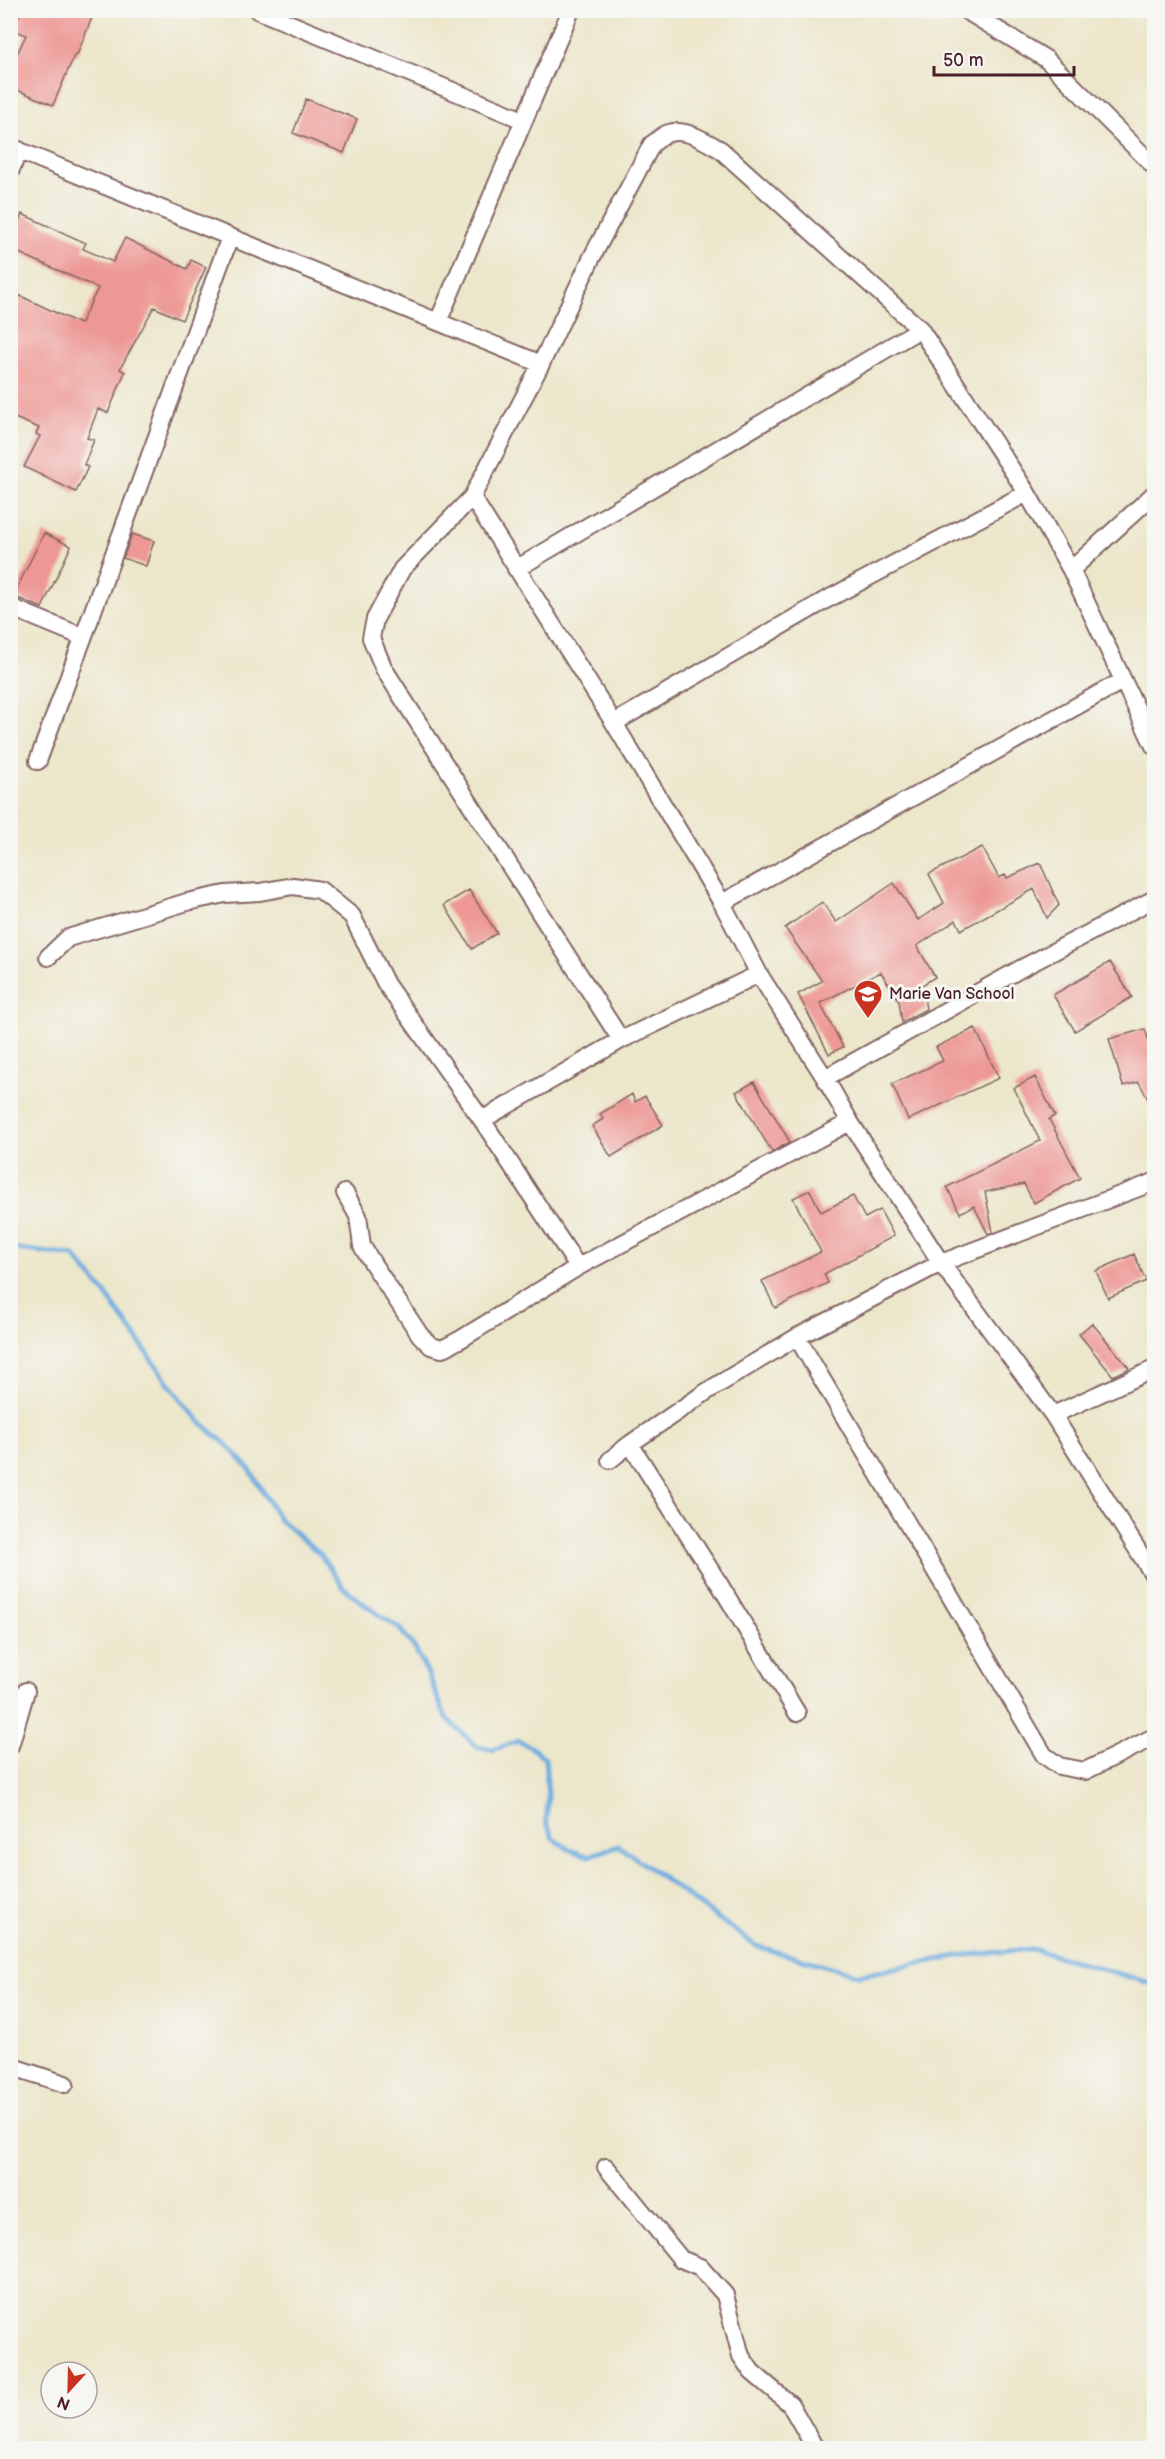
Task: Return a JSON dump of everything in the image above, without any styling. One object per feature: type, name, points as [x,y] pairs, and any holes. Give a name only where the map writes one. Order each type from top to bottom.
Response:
[{"type":"street","points":[[438,322],[571,10]]},
{"type":"street","points":[[965,10],[1046,59],[1155,166]]},
{"type":"street","points":[[261,11],[523,120]]},
{"type":"street","points":[[621,1040],[384,669],[371,638],[375,619],[402,569],[472,498],[541,364],[592,257],[652,144],[669,133],[700,138],[721,150],[920,329],[1027,493],[1071,570],[1155,746]]},
{"type":"street","points":[[10,172],[15,149],[541,364]]},
{"type":"street","points":[[38,761],[230,237]]},
{"type":"street","points":[[516,570],[920,329]]},
{"type":"street","points":[[614,723],[824,601],[1027,493]]},
{"type":"street","points":[[1071,570],[1155,495]]},
{"type":"street","points":[[472,498],[614,723],[722,903],[759,975],[825,1078],[850,1122],[941,1263],[1053,1415],[1155,1576]]},
{"type":"street","points":[[10,607],[83,637]]},
{"type":"street","points":[[722,903],[1122,681]]},
{"type":"street","points":[[48,957],[68,938],[187,902],[225,894],[260,892],[293,886],[320,890],[352,916],[386,984],[482,1120],[578,1267]]},
{"type":"street","points":[[825,1078],[1022,968],[1155,898]]},
{"type":"street","points":[[482,1120],[621,1040],[759,975]]},
{"type":"street","points":[[345,1193],[358,1216],[362,1246],[420,1335],[431,1346],[442,1349],[578,1267],[850,1122]]},
{"type":"street","points":[[610,1460],[709,1390],[797,1337],[941,1263],[1155,1182]]},
{"type":"street","points":[[797,1337],[1044,1755],[1059,1766],[1085,1771],[1155,1737]]},
{"type":"street","points":[[1053,1415],[1155,1369]]},
{"type":"street","points":[[630,1444],[720,1585],[797,1713]]},
{"type":"street","points":[[10,1746],[26,1691]]},
{"type":"street","points":[[10,2066],[65,2084]]},
{"type":"street","points":[[606,2167],[681,2259],[700,2267],[725,2295],[741,2356],[752,2372],[790,2404],[815,2448]]},
{"type":"building","points":[[21,10],[95,10],[53,105],[10,87],[10,69],[26,35],[13,30]]},
{"type":"building","points":[[306,99],[357,119],[344,153],[293,133]]},
{"type":"building","points":[[22,214],[86,243],[83,249],[113,262],[125,238],[187,269],[191,260],[206,267],[182,320],[154,307],[120,369],[125,372],[108,413],[98,409],[87,438],[94,440],[84,465],[88,467],[76,492],[24,467],[40,436],[36,434],[39,428],[10,416],[10,291],[80,324],[98,288],[10,249],[10,240]]},
{"type":"building","points":[[44,533],[71,546],[42,608],[13,596]]},
{"type":"building","points":[[132,534],[154,541],[146,566],[123,558]]},
{"type":"building","points":[[982,847],[999,878],[1005,875],[1007,878],[1040,863],[1059,905],[1047,918],[1034,889],[961,930],[956,920],[917,946],[935,977],[922,985],[926,1009],[902,1022],[899,1001],[881,972],[820,1003],[843,1047],[829,1054],[798,994],[822,981],[785,928],[822,902],[836,922],[894,883],[918,920],[944,903],[929,874]]},
{"type":"building","points":[[469,890],[497,933],[472,949],[444,905]]},
{"type":"building","points":[[1110,962],[1132,997],[1075,1031],[1053,995]]},
{"type":"building","points":[[975,1028],[999,1078],[908,1120],[892,1084],[943,1061],[936,1047]]},
{"type":"building","points":[[1145,1029],[1155,1062],[1155,1113],[1139,1082],[1123,1086],[1109,1039]]},
{"type":"building","points":[[1035,1077],[1055,1116],[1049,1119],[1080,1178],[1034,1203],[1024,1184],[985,1192],[993,1232],[988,1234],[974,1206],[960,1213],[947,1187],[1040,1141],[1014,1088]]},
{"type":"building","points":[[754,1082],[790,1142],[772,1152],[736,1092]]},
{"type":"building","points":[[632,1094],[635,1102],[645,1096],[663,1125],[611,1157],[592,1126],[603,1119],[600,1114]]},
{"type":"building","points":[[810,1190],[821,1212],[853,1196],[865,1218],[880,1210],[894,1236],[824,1274],[828,1283],[775,1308],[762,1281],[821,1252],[793,1198]]},
{"type":"building","points":[[1134,1254],[1146,1281],[1108,1298],[1096,1271]]},
{"type":"building","points":[[1092,1323],[1128,1369],[1113,1376],[1079,1334]]},
{"type":"waterway","points":[[10,1248],[74,1256],[105,1293],[169,1384],[200,1422],[249,1468],[279,1519],[320,1554],[343,1587],[399,1628],[414,1647],[446,1718],[477,1747],[492,1750],[518,1741],[545,1758],[548,1798],[546,1820],[552,1837],[568,1849],[588,1856],[619,1846],[756,1946],[859,1975],[957,1956],[1032,1949],[1154,1984]]},
{"type":"place","name":"Marie Van School","points":[[868,1020]]}]
